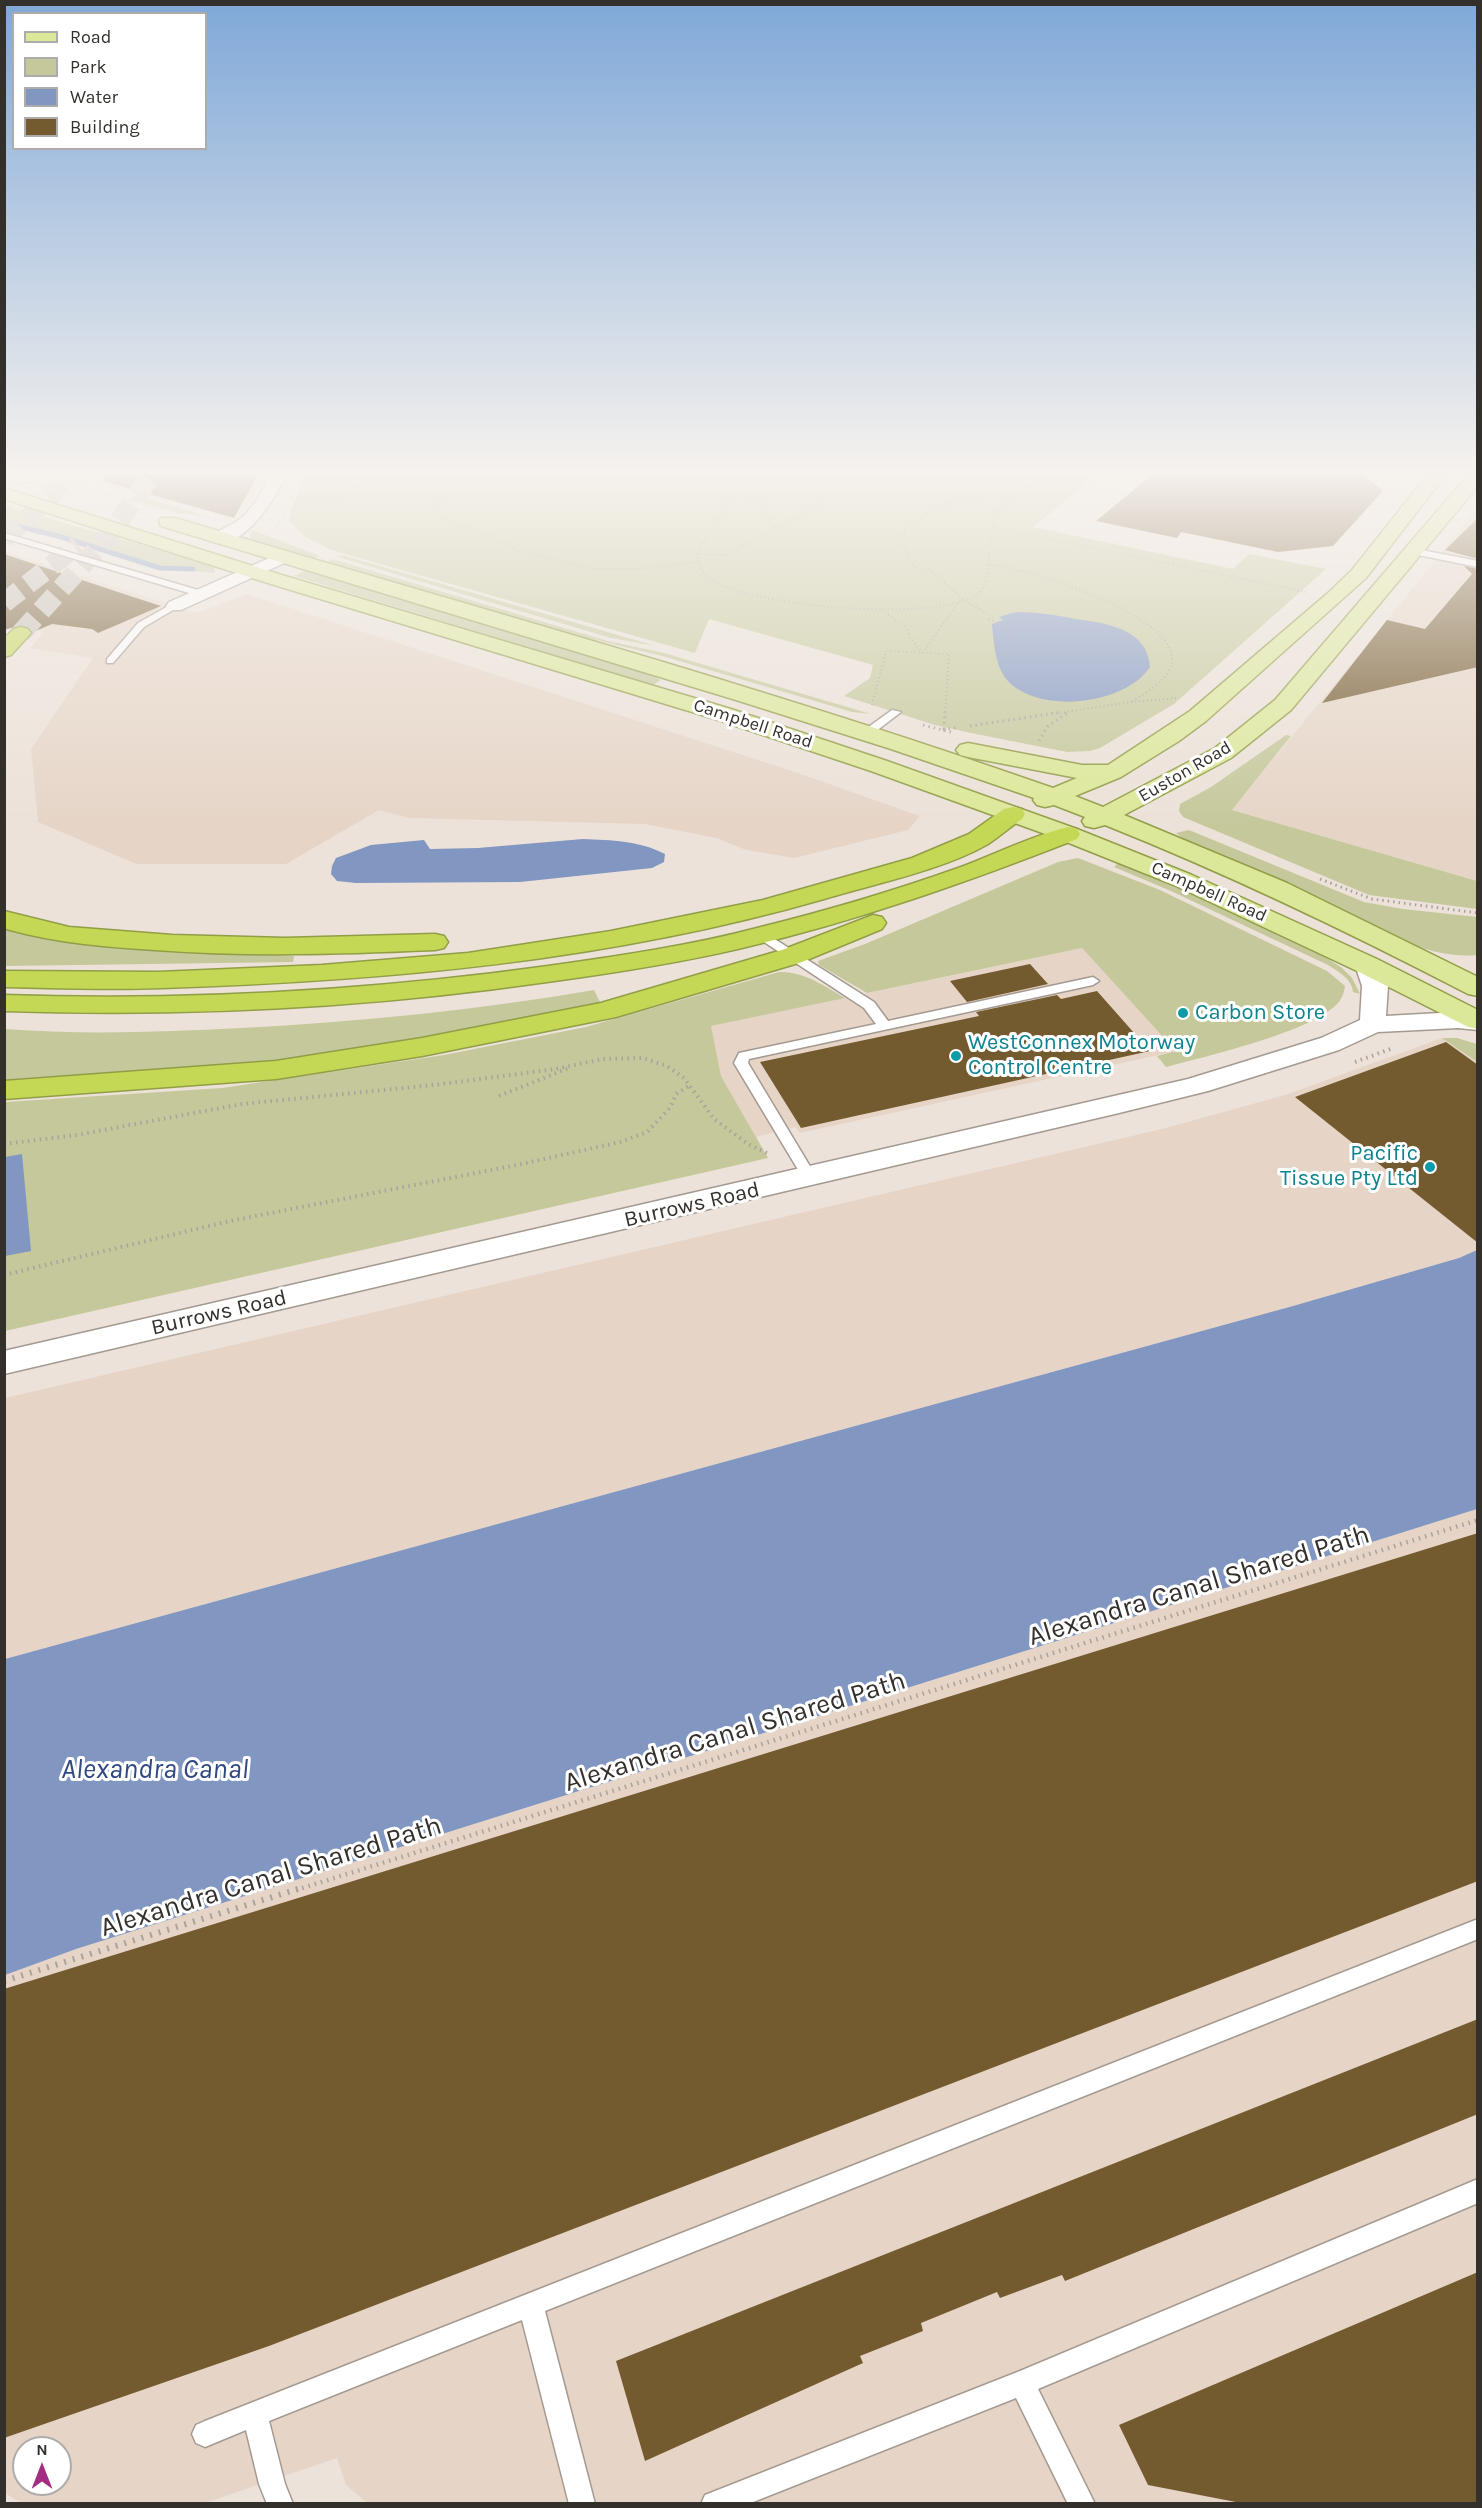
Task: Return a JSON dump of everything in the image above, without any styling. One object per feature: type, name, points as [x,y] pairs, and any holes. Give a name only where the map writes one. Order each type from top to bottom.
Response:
[{"type":"highway","points":[[4,651],[21,633]]},
{"type":"highway","points":[[4,919],[53,932],[103,939],[247,947],[396,944],[553,932],[749,903],[908,858],[1013,814]]},
{"type":"highway","points":[[4,978],[159,980],[322,973],[468,961],[611,939],[767,907],[921,863],[978,839],[1013,814]]},
{"type":"highway","points":[[4,1003],[150,1006],[390,994],[522,978],[668,956],[762,936],[885,900],[993,863],[1087,825]]},
{"type":"highway","points":[[4,1090],[276,1070],[422,1047],[606,1011],[792,956],[911,908],[993,863]]},
{"type":"main road","name":"Campbell Road","points":[[314,591],[723,714],[868,762],[1013,814],[1087,825],[1226,865],[1308,902],[1477,987]]},
{"type":"main road","name":"Campbell Road","points":[[396,591],[877,736],[1053,797]]},
{"type":"main road","name":"Euston Road","points":[[1013,814],[1113,772],[1171,736],[1198,716],[1341,591]]},
{"type":"main road","name":"Euston Road","points":[[1087,825],[1223,753],[1283,705],[1378,591]]},
{"type":"main road","points":[[877,736],[1082,772],[1113,772]]},
{"type":"main road","points":[[1053,797],[1056,807],[1070,817],[1300,915],[1439,988],[1478,1021]]},
{"type":"main road","name":"Campbell Road","points":[[1087,825],[1183,880],[1367,965],[1478,1021]]},
{"type":"street","points":[[175,606],[209,591]]},
{"type":"street","points":[[1367,965],[1375,986],[1373,1024]]},
{"type":"street","name":"Burrows Road","points":[[4,1362],[810,1178],[1198,1085],[1330,1044],[1373,1024],[1478,1021]]},
{"type":"lane","points":[[192,591],[202,594]]},
{"type":"lane","points":[[110,661],[141,625],[175,606]]},
{"type":"lane","points":[[877,736],[896,712]]},
{"type":"lane","points":[[762,936],[869,1005],[884,1025]]},
{"type":"lane","points":[[810,1178],[741,1063],[749,1053],[1092,981]]},
{"type":"lane","points":[[205,2434],[1478,1929]]},
{"type":"lane","points":[[714,2504],[1022,2383],[1478,2191]]},
{"type":"lane","points":[[531,2306],[582,2504]]},
{"type":"lane","points":[[1022,2383],[1082,2504]]},
{"type":"lane","points":[[255,2415],[272,2484],[280,2504]]},
{"type":"path","points":[[747,591],[803,603],[881,610],[927,609],[959,604]]},
{"type":"path","points":[[954,591],[993,617],[989,619],[1014,633]]},
{"type":"path","points":[[922,653],[959,604],[981,591]]},
{"type":"path","points":[[1081,591],[1151,625],[1162,636],[1172,656],[1168,676],[1160,685],[1131,702]]},
{"type":"path","points":[[1305,591],[1310,592]]},
{"type":"path","points":[[881,610],[906,627],[922,653]]},
{"type":"path","points":[[871,710],[886,651],[949,654],[944,730],[1131,702],[1179,698]]},
{"type":"path","points":[[1044,732],[1047,727],[1068,713]]},
{"type":"path","points":[[1310,875],[1372,899],[1478,913]]},
{"type":"path","points":[[4,1144],[77,1135],[242,1104],[434,1085],[603,1059],[643,1058],[667,1066],[684,1078],[714,1119],[748,1144],[810,1178]]},
{"type":"path","points":[[499,1096],[564,1071],[573,1065]]},
{"type":"path","points":[[4,1275],[230,1221],[517,1165],[620,1142],[647,1132],[669,1108],[676,1094],[689,1086]]},
{"type":"path","name":"Alexandra Canal Shared Path","points":[[4,1981],[1478,1520]]},
{"type":"shaded area","points":[[5,591],[129,591],[197,613],[247,594],[801,774],[920,816],[908,830],[794,858],[746,850],[716,838],[645,824],[409,818],[379,810],[286,864],[136,864],[38,822],[31,749],[93,658],[30,648],[44,632],[5,626]]},
{"type":"shaded area","points":[[1410,591],[1477,591],[1477,881],[1232,810]]},
{"type":"shaded area","points":[[1082,948],[1177,1051],[800,1133],[796,1127],[756,1137],[721,1076],[710,1026]]},
{"type":"shaded area","points":[[1442,1038],[1477,1062],[1477,1250],[1459,1258],[1293,1306],[5,1659],[5,1398],[1162,1129],[1285,1095]]},
{"type":"shaded area","points":[[1477,1509],[1477,2503],[368,2504],[346,2485],[337,2458],[205,2503],[21,2503],[5,2493],[5,1975],[76,1949]]},
{"type":"green space","points":[[344,591],[377,591],[627,666],[661,680],[653,685]]},
{"type":"green space","points":[[426,591],[440,591],[608,641],[664,653],[871,714],[852,712],[662,656],[575,635]]},
{"type":"green space","points":[[452,591],[466,591],[656,646],[611,638]]},
{"type":"green space","points":[[476,591],[1301,591],[1174,704],[1100,748],[1090,751],[1067,752],[935,725],[844,696],[870,678],[873,665],[709,619],[695,653]]},
{"type":"green space","points":[[1286,735],[1291,736],[1232,810],[1477,881],[1477,909],[1369,895],[1183,817],[1179,811],[1180,804],[1211,787]]},
{"type":"green space","points":[[1189,830],[1364,902],[1403,909],[1477,917],[1477,955],[1454,955],[1406,943],[1291,886],[1186,841],[1176,833]]},
{"type":"green space","points":[[1078,858],[1160,890],[1327,971],[1345,986],[1342,997],[1335,1006],[1321,1016],[1280,1034],[1166,1067],[1157,1056],[1176,1051],[1082,948],[867,993],[819,965],[818,961],[865,944],[1058,862]]},
{"type":"green space","points":[[1119,862],[1178,886],[1313,949],[1342,968],[1352,978],[1360,994],[1353,992],[1348,980],[1328,965],[1171,891],[1114,867]]},
{"type":"green space","points":[[4,928],[68,942],[122,948],[294,956],[293,962],[5,966]]},
{"type":"green space","points":[[779,972],[805,977],[845,998],[711,1026],[721,1076],[768,1158],[5,1331],[5,1102],[222,1088],[444,1055],[586,1027]]},
{"type":"green space","points":[[594,990],[601,1004],[534,1019],[532,1016],[351,1053],[226,1068],[5,1081],[5,1029],[123,1032],[286,1025],[374,1019],[462,1009]]},
{"type":"green space","points":[[1442,1038],[1457,1038],[1477,1044],[1477,1062]]},
{"type":"water","points":[[1016,612],[1088,621],[1124,630],[1142,644],[1150,667],[1138,680],[1104,697],[1063,702],[1025,693],[1011,684],[998,664],[992,624],[1003,620],[999,617]]},
{"type":"water","points":[[583,839],[646,846],[665,854],[664,862],[652,868],[520,882],[356,883],[337,881],[331,874],[336,858],[371,845],[424,840],[430,849],[478,848]]},
{"type":"water","points":[[22,1154],[31,1251],[5,1256],[5,1157]]},
{"type":"water","name":"Alexandra Canal","points":[[1477,1250],[1477,1509],[76,1949],[5,1975],[5,1659],[1293,1306],[1459,1258]]},
{"type":"building","points":[[4,591],[116,591],[161,606],[98,633],[92,629],[52,624],[33,632],[29,627],[22,625],[4,630]]},
{"type":"building","points":[[1457,591],[1478,591],[1478,667],[1322,703],[1387,620],[1425,629]]},
{"type":"building","points":[[1030,964],[1048,984],[967,1002],[950,981]]},
{"type":"building","name":"WestConnex Motorway Control Centre","points":[[1097,991],[1150,1051],[801,1128],[760,1062],[979,1016],[976,1012],[1057,995],[1061,999]]},
{"type":"building","name":"Pacific Tissue Pty Ltd","points":[[1446,1042],[1478,1065],[1478,1243],[1295,1097]]},
{"type":"building","points":[[1478,1533],[1478,1881],[269,2346],[4,2438],[4,1989]]},
{"type":"building","points":[[1478,2019],[1478,2114],[1065,2281],[1062,2275],[1000,2298],[997,2292],[921,2323],[923,2331],[860,2356],[863,2363],[645,2461],[616,2361]]},
{"type":"building","points":[[1478,2272],[1478,2504],[1246,2504],[1148,2485],[1119,2425]]},
{"type":"tunnel","points":[[4,603],[19,591]]},
{"type":"tunnel","points":[[21,633],[59,591]]},
{"type":"place","name":"Carbon Store","points":[[1183,1013]]},
{"type":"place","name":"WestConnex Motorway Control Centre","points":[[956,1056]]},
{"type":"place","name":"Pacific Tissue Pty Ltd","points":[[1430,1167]]}]
